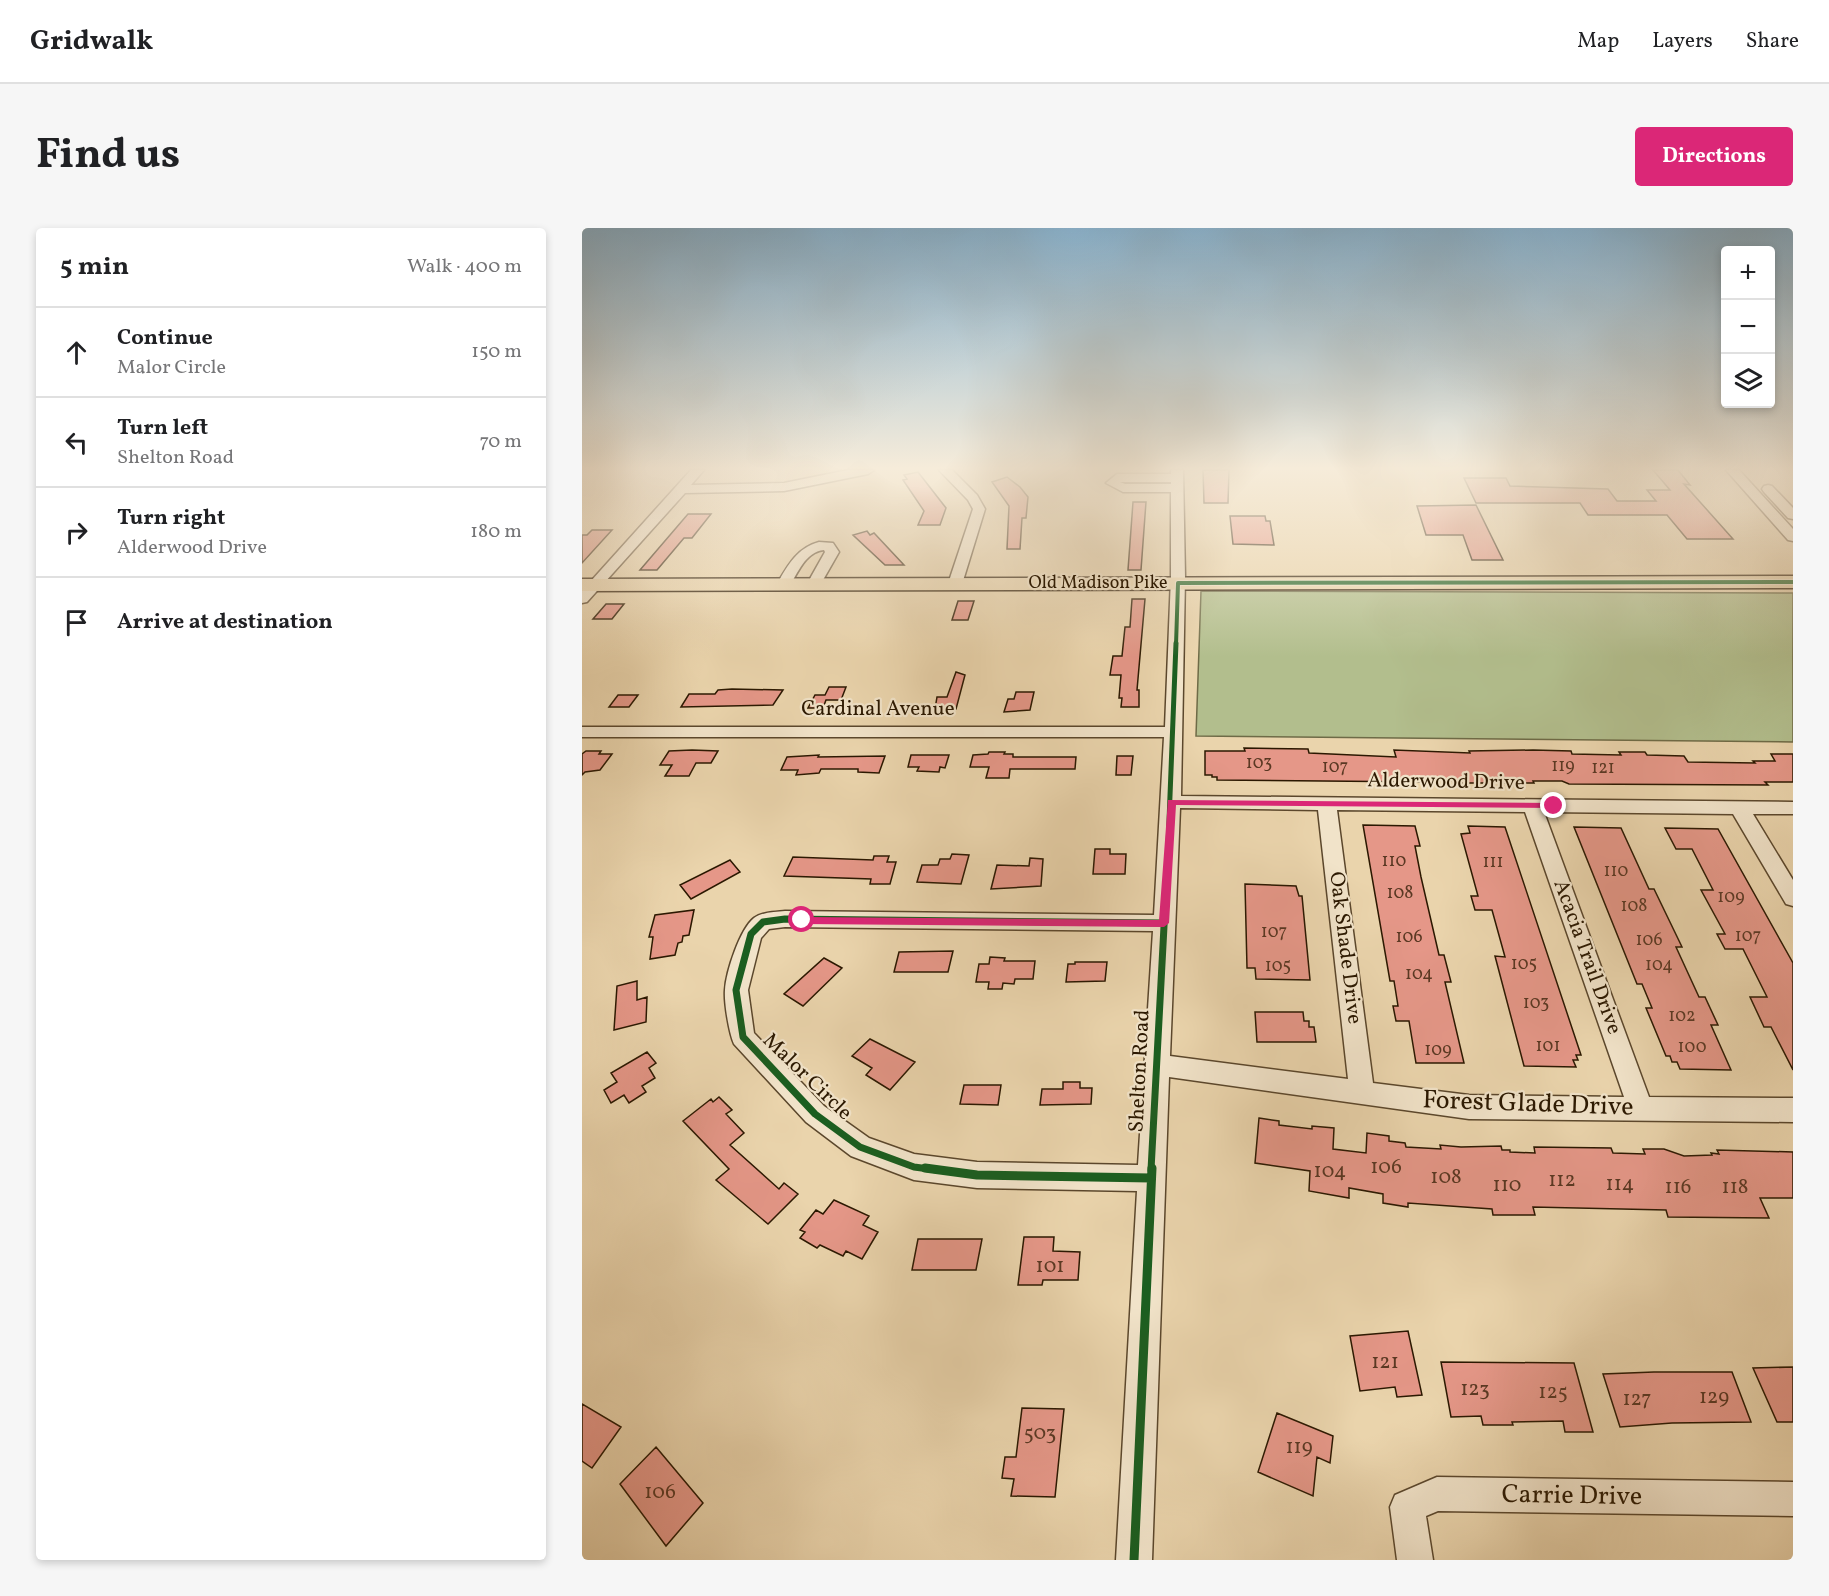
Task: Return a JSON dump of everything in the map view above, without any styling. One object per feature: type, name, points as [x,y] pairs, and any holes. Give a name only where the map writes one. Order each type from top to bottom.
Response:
[{"type":"main road","name":"Old Madison Pike","points":[[588,585],[1793,582]]},
{"type":"street","points":[[582,599],[588,585],[605,576],[644,532]]},
{"type":"street","points":[[955,584],[972,532]]},
{"type":"street","name":"Shelton Road","points":[[1134,1560],[1150,1178],[1174,732],[1178,532]]},
{"type":"street","points":[[784,584],[804,552],[813,547],[828,546],[832,552],[814,584]]},
{"type":"street","name":"Cardinal Avenue","points":[[582,732],[1174,732]]},
{"type":"street","name":"Alderwood Drive","points":[[1171,802],[1793,808]]},
{"type":"street","name":"Oak Shade Drive","points":[[1327,803],[1362,1092]]},
{"type":"street","name":"Acacia Trail Drive","points":[[1533,805],[1641,1108]]},
{"type":"street","points":[[1739,807],[1793,898]]},
{"type":"street","name":"Malor Circle","points":[[1150,1178],[977,1175],[915,1167],[860,1147],[815,1114],[743,1037],[736,990],[752,934],[763,922],[785,919],[1164,923]]},
{"type":"street","name":"Forest Glade Drive","points":[[1157,1065],[1469,1107],[1793,1110]]},
{"type":"street","name":"Carrie Drive","points":[[1416,1560],[1407,1507],[1437,1494],[1793,1499]]},
{"type":"green space","points":[[1201,591],[1793,593],[1793,742],[1196,736]]},
{"type":"building","points":[[590,532],[610,532],[582,563],[582,535]]},
{"type":"building","points":[[672,532],[697,532],[692,538],[684,538],[657,570],[640,570]]},
{"type":"building","points":[[863,532],[868,532],[870,535],[874,533],[904,565],[885,565],[853,535]]},
{"type":"building","points":[[1008,532],[1021,532],[1020,549],[1007,549]]},
{"type":"building","points":[[1131,532],[1144,532],[1141,570],[1128,570]]},
{"type":"building","points":[[1232,532],[1272,532],[1274,545],[1233,544]]},
{"type":"building","points":[[1425,532],[1489,532],[1503,560],[1472,560],[1463,535],[1426,535]]},
{"type":"building","points":[[1681,532],[1727,532],[1733,539],[1687,539]]},
{"type":"building","points":[[1132,599],[1145,599],[1137,690],[1139,690],[1139,707],[1121,707],[1122,698],[1119,698],[1121,675],[1110,675],[1113,656],[1122,656],[1125,627],[1130,627]]},
{"type":"building","points":[[958,601],[974,601],[968,620],[952,620]]},
{"type":"building","points":[[606,604],[624,604],[612,619],[593,619]]},
{"type":"building","points":[[956,672],[965,675],[956,709],[935,709],[937,697],[947,697]]},
{"type":"building","points":[[829,687],[846,687],[841,700],[826,700],[823,708],[808,708],[815,695],[825,695]]},
{"type":"building","points":[[718,690],[783,690],[773,705],[681,707],[689,694],[715,694]]},
{"type":"building","points":[[1016,692],[1034,692],[1030,710],[1004,712],[1008,699],[1014,699]]},
{"type":"building","points":[[618,695],[638,695],[629,707],[609,707]]},
{"type":"building","points":[[1244,748],[1308,749],[1309,753],[1396,757],[1394,750],[1470,753],[1469,751],[1533,750],[1621,755],[1619,752],[1645,752],[1647,755],[1684,756],[1688,762],[1755,763],[1753,761],[1775,761],[1771,754],[1793,754],[1793,782],[1765,782],[1768,785],[1569,784],[1562,781],[1453,783],[1452,780],[1428,780],[1428,782],[1217,780],[1217,777],[1205,775],[1205,751],[1245,751]]},
{"type":"building","points":[[586,751],[612,754],[600,770],[585,772],[582,775],[582,754]]},
{"type":"building","points":[[669,751],[718,751],[711,763],[696,763],[689,776],[665,776],[672,765],[660,765]]},
{"type":"building","points":[[1005,752],[1004,754],[1013,754],[1013,757],[1076,757],[1075,769],[1010,769],[1009,778],[986,778],[989,767],[970,767],[973,755]]},
{"type":"building","points":[[819,755],[818,757],[885,756],[879,773],[858,772],[858,769],[821,769],[819,773],[796,775],[798,770],[781,770],[787,757]]},
{"type":"building","points":[[911,755],[949,755],[945,768],[940,767],[939,772],[917,771],[919,767],[908,767]]},
{"type":"building","points":[[1117,756],[1133,756],[1131,775],[1116,775]]},
{"type":"building","points":[[1363,825],[1415,826],[1420,846],[1415,846],[1421,877],[1439,955],[1444,955],[1451,982],[1445,982],[1464,1063],[1416,1063],[1409,1021],[1396,1021],[1393,1006],[1398,1006],[1394,981],[1390,981]]},
{"type":"building","points":[[1468,826],[1505,827],[1581,1055],[1576,1055],[1578,1060],[1573,1060],[1576,1067],[1524,1066],[1495,956],[1505,957],[1492,910],[1475,910],[1471,896],[1478,896],[1461,834],[1470,833]]},
{"type":"building","points":[[1574,827],[1621,828],[1649,889],[1654,889],[1682,947],[1676,947],[1699,997],[1705,997],[1718,1025],[1711,1025],[1731,1070],[1680,1069],[1677,1062],[1672,1062],[1670,1056],[1666,1056],[1646,1008],[1652,1008],[1642,984],[1637,984]]},
{"type":"building","points":[[1665,828],[1718,829],[1793,963],[1793,1070],[1771,1027],[1764,1027],[1750,997],[1767,997],[1743,949],[1725,949],[1717,934],[1725,934],[1701,890],[1713,890],[1692,849],[1676,849]]},
{"type":"building","points":[[1095,849],[1110,849],[1110,854],[1126,854],[1125,874],[1093,874]]},
{"type":"building","points":[[952,854],[969,855],[961,884],[917,882],[922,865],[938,865],[940,859],[950,859]]},
{"type":"building","points":[[874,856],[889,856],[887,862],[896,862],[890,884],[870,884],[871,879],[784,876],[793,857],[873,860]]},
{"type":"building","points":[[1030,858],[1043,859],[1041,886],[991,889],[997,865],[1029,866]]},
{"type":"building","points":[[730,860],[740,872],[691,899],[680,885]]},
{"type":"building","points":[[1245,884],[1296,886],[1299,896],[1302,896],[1310,980],[1256,979],[1255,968],[1247,968]]},
{"type":"building","points":[[694,910],[689,935],[683,936],[682,942],[678,943],[675,955],[650,959],[653,937],[649,937],[655,915]]},
{"type":"building","points":[[953,951],[948,972],[894,972],[899,952]]},
{"type":"building","points":[[990,957],[1005,958],[1004,961],[1035,961],[1033,979],[1015,979],[1014,984],[1003,983],[1002,989],[988,989],[989,982],[976,982],[979,964],[989,964]]},
{"type":"building","points":[[824,958],[842,968],[803,1006],[784,994]]},
{"type":"building","points":[[1075,962],[1107,962],[1105,981],[1066,982],[1068,964],[1075,964]]},
{"type":"building","points":[[637,981],[637,1000],[647,997],[646,1022],[614,1030],[617,986]]},
{"type":"building","points":[[1255,1012],[1303,1012],[1304,1021],[1309,1021],[1309,1027],[1314,1027],[1316,1042],[1257,1042]]},
{"type":"building","points":[[870,1039],[915,1062],[890,1090],[866,1075],[872,1068],[852,1056]]},
{"type":"building","points":[[647,1052],[656,1063],[649,1068],[655,1078],[642,1086],[646,1092],[629,1103],[624,1095],[611,1103],[604,1090],[617,1082],[611,1073]]},
{"type":"building","points":[[1063,1082],[1080,1082],[1080,1088],[1092,1088],[1091,1104],[1040,1105],[1042,1089],[1063,1089]]},
{"type":"building","points":[[964,1085],[1001,1085],[998,1105],[960,1104]]},
{"type":"building","points":[[719,1097],[732,1110],[726,1114],[744,1133],[730,1145],[779,1189],[784,1183],[798,1194],[768,1224],[716,1180],[729,1169],[683,1121],[711,1099],[713,1102]]},
{"type":"building","points":[[1259,1118],[1279,1121],[1279,1125],[1312,1129],[1312,1126],[1334,1128],[1333,1149],[1366,1153],[1367,1133],[1389,1136],[1389,1141],[1405,1143],[1406,1147],[1441,1149],[1440,1145],[1501,1146],[1502,1150],[1510,1150],[1510,1152],[1535,1153],[1534,1147],[1611,1148],[1613,1153],[1645,1154],[1643,1149],[1664,1149],[1684,1156],[1719,1154],[1717,1150],[1793,1152],[1793,1198],[1760,1198],[1769,1218],[1668,1217],[1666,1210],[1533,1207],[1535,1215],[1493,1215],[1492,1209],[1408,1203],[1408,1207],[1383,1203],[1383,1194],[1349,1188],[1349,1198],[1309,1191],[1310,1171],[1255,1163]]},
{"type":"building","points":[[834,1200],[869,1216],[863,1225],[878,1232],[862,1259],[846,1251],[843,1256],[820,1245],[817,1248],[800,1238],[805,1232],[800,1230],[816,1210],[823,1214]]},
{"type":"building","points":[[1024,1237],[1054,1237],[1053,1251],[1080,1252],[1078,1280],[1043,1280],[1042,1285],[1018,1285]]},
{"type":"building","points":[[918,1239],[982,1239],[976,1270],[912,1270]]},
{"type":"building","points":[[1408,1331],[1422,1395],[1397,1397],[1395,1387],[1360,1391],[1350,1336]]},
{"type":"building","points":[[1441,1362],[1574,1363],[1593,1432],[1565,1432],[1563,1421],[1483,1425],[1481,1416],[1451,1417]]},
{"type":"building","points":[[1793,1367],[1793,1422],[1777,1422],[1753,1368]]},
{"type":"building","points":[[1732,1372],[1751,1422],[1672,1423],[1620,1427],[1603,1374]]},
{"type":"building","points":[[582,1404],[621,1427],[592,1468],[582,1461]]},
{"type":"building","points":[[1022,1408],[1064,1409],[1055,1497],[1011,1496],[1014,1479],[1002,1478],[1005,1457],[1016,1457]]},
{"type":"building","points":[[1277,1413],[1333,1436],[1330,1463],[1317,1457],[1313,1496],[1258,1472]]},
{"type":"building","points":[[656,1447],[703,1503],[666,1546],[620,1484]]},
{"type":"cycle path","points":[[1134,1560],[1171,802],[1178,583],[1793,582]]},
{"type":"cycle path","points":[[1151,1178],[977,1175],[914,1167],[860,1147],[815,1114],[743,1037],[736,990],[751,934],[763,922],[785,919],[1164,923]]},
{"type":"route","points":[[802,920],[1164,923],[1171,802],[1554,806]]}]
